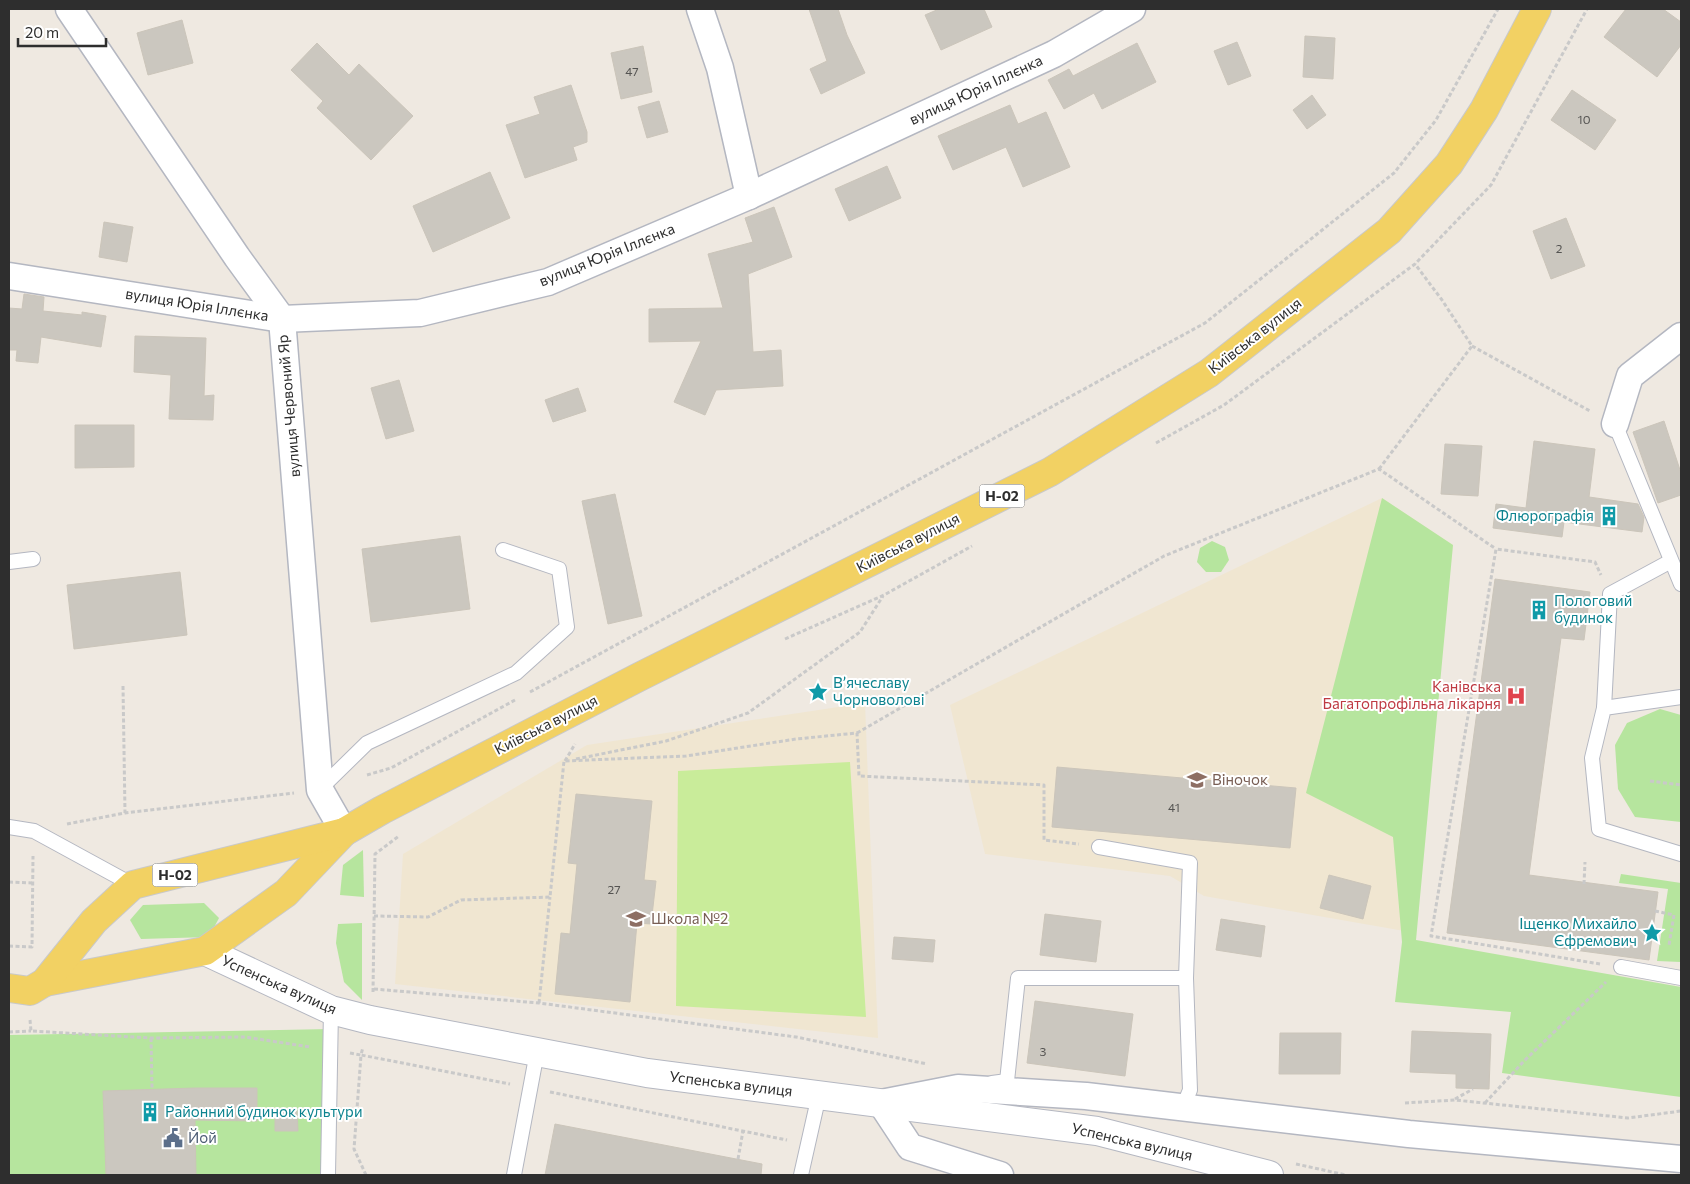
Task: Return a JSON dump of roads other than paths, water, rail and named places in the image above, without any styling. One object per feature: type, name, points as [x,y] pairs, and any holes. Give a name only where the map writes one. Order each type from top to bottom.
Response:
[{"type":"main road","name":"Київська вулиця","points":[[28,987],[133,885],[344,832],[382,810],[641,676],[1050,472],[1209,373],[1389,231],[1449,164],[1484,110],[1537,9]]},
{"type":"main road","name":"Київська вулиця","points":[[205,951],[286,893],[344,832]]},
{"type":"main road","name":"Н-02","points":[[28,987],[205,951]]},
{"type":"street","name":"вулиця Червоний Яр","points":[[69,9],[236,257],[282,318],[320,790],[344,832]]},
{"type":"street","points":[[700,9],[720,68],[749,196]]},
{"type":"street","name":"вулиця Юрія Іллєнка","points":[[9,276],[282,318],[420,313],[548,282],[749,196],[1054,54],[1132,9]]},
{"type":"street","points":[[1615,424],[1630,376],[1681,336]]},
{"type":"street","name":"Успенська вулиця","points":[[205,951],[331,1010],[370,1020],[647,1073],[1097,1131],[1269,1175]]},
{"type":"street","points":[[1000,1175],[910,1146],[880,1103],[958,1088],[1086,1096],[1409,1134],[1681,1159]]},
{"type":"lane","points":[[1615,424],[1681,584]]},
{"type":"lane","points":[[320,790],[367,743],[516,673],[567,627],[560,569],[503,550]]},
{"type":"lane","points":[[9,562],[33,559]]},
{"type":"lane","points":[[1671,561],[1610,594],[1604,708],[1592,758],[1599,829],[1681,854]]},
{"type":"lane","points":[[1604,708],[1681,697]]},
{"type":"lane","points":[[9,827],[34,831],[133,885]]},
{"type":"lane","points":[[1099,847],[1190,863],[1186,978],[1190,1090],[1183,1107]]},
{"type":"lane","points":[[1621,968],[1681,978]]},
{"type":"lane","points":[[958,1088],[1007,1081],[1018,978],[1186,978]]},
{"type":"lane","points":[[328,1175],[331,1010]]},
{"type":"lane","points":[[514,1175],[537,1052]]},
{"type":"lane","points":[[801,1175],[819,1095]]},
{"type":"place","name":"Флюрографія","points":[[1609,516]]},
{"type":"place","name":"Пологовий будинок","points":[[1539,610]]},
{"type":"place","name":"В’ячеславу Чорноволові","points":[[818,692]]},
{"type":"place","name":"Канівська Багатопрофільна лікарня","points":[[1516,696]]},
{"type":"place","name":"Віночок","points":[[1197,780]]},
{"type":"place","name":"Школа №2","points":[[636,919]]},
{"type":"place","name":"Іщенко Михайло Єфремович","points":[[1652,933]]},
{"type":"place","name":"Районний будинок культури","points":[[150,1112]]},
{"type":"place","name":"Йой","points":[[173,1138]]}]
